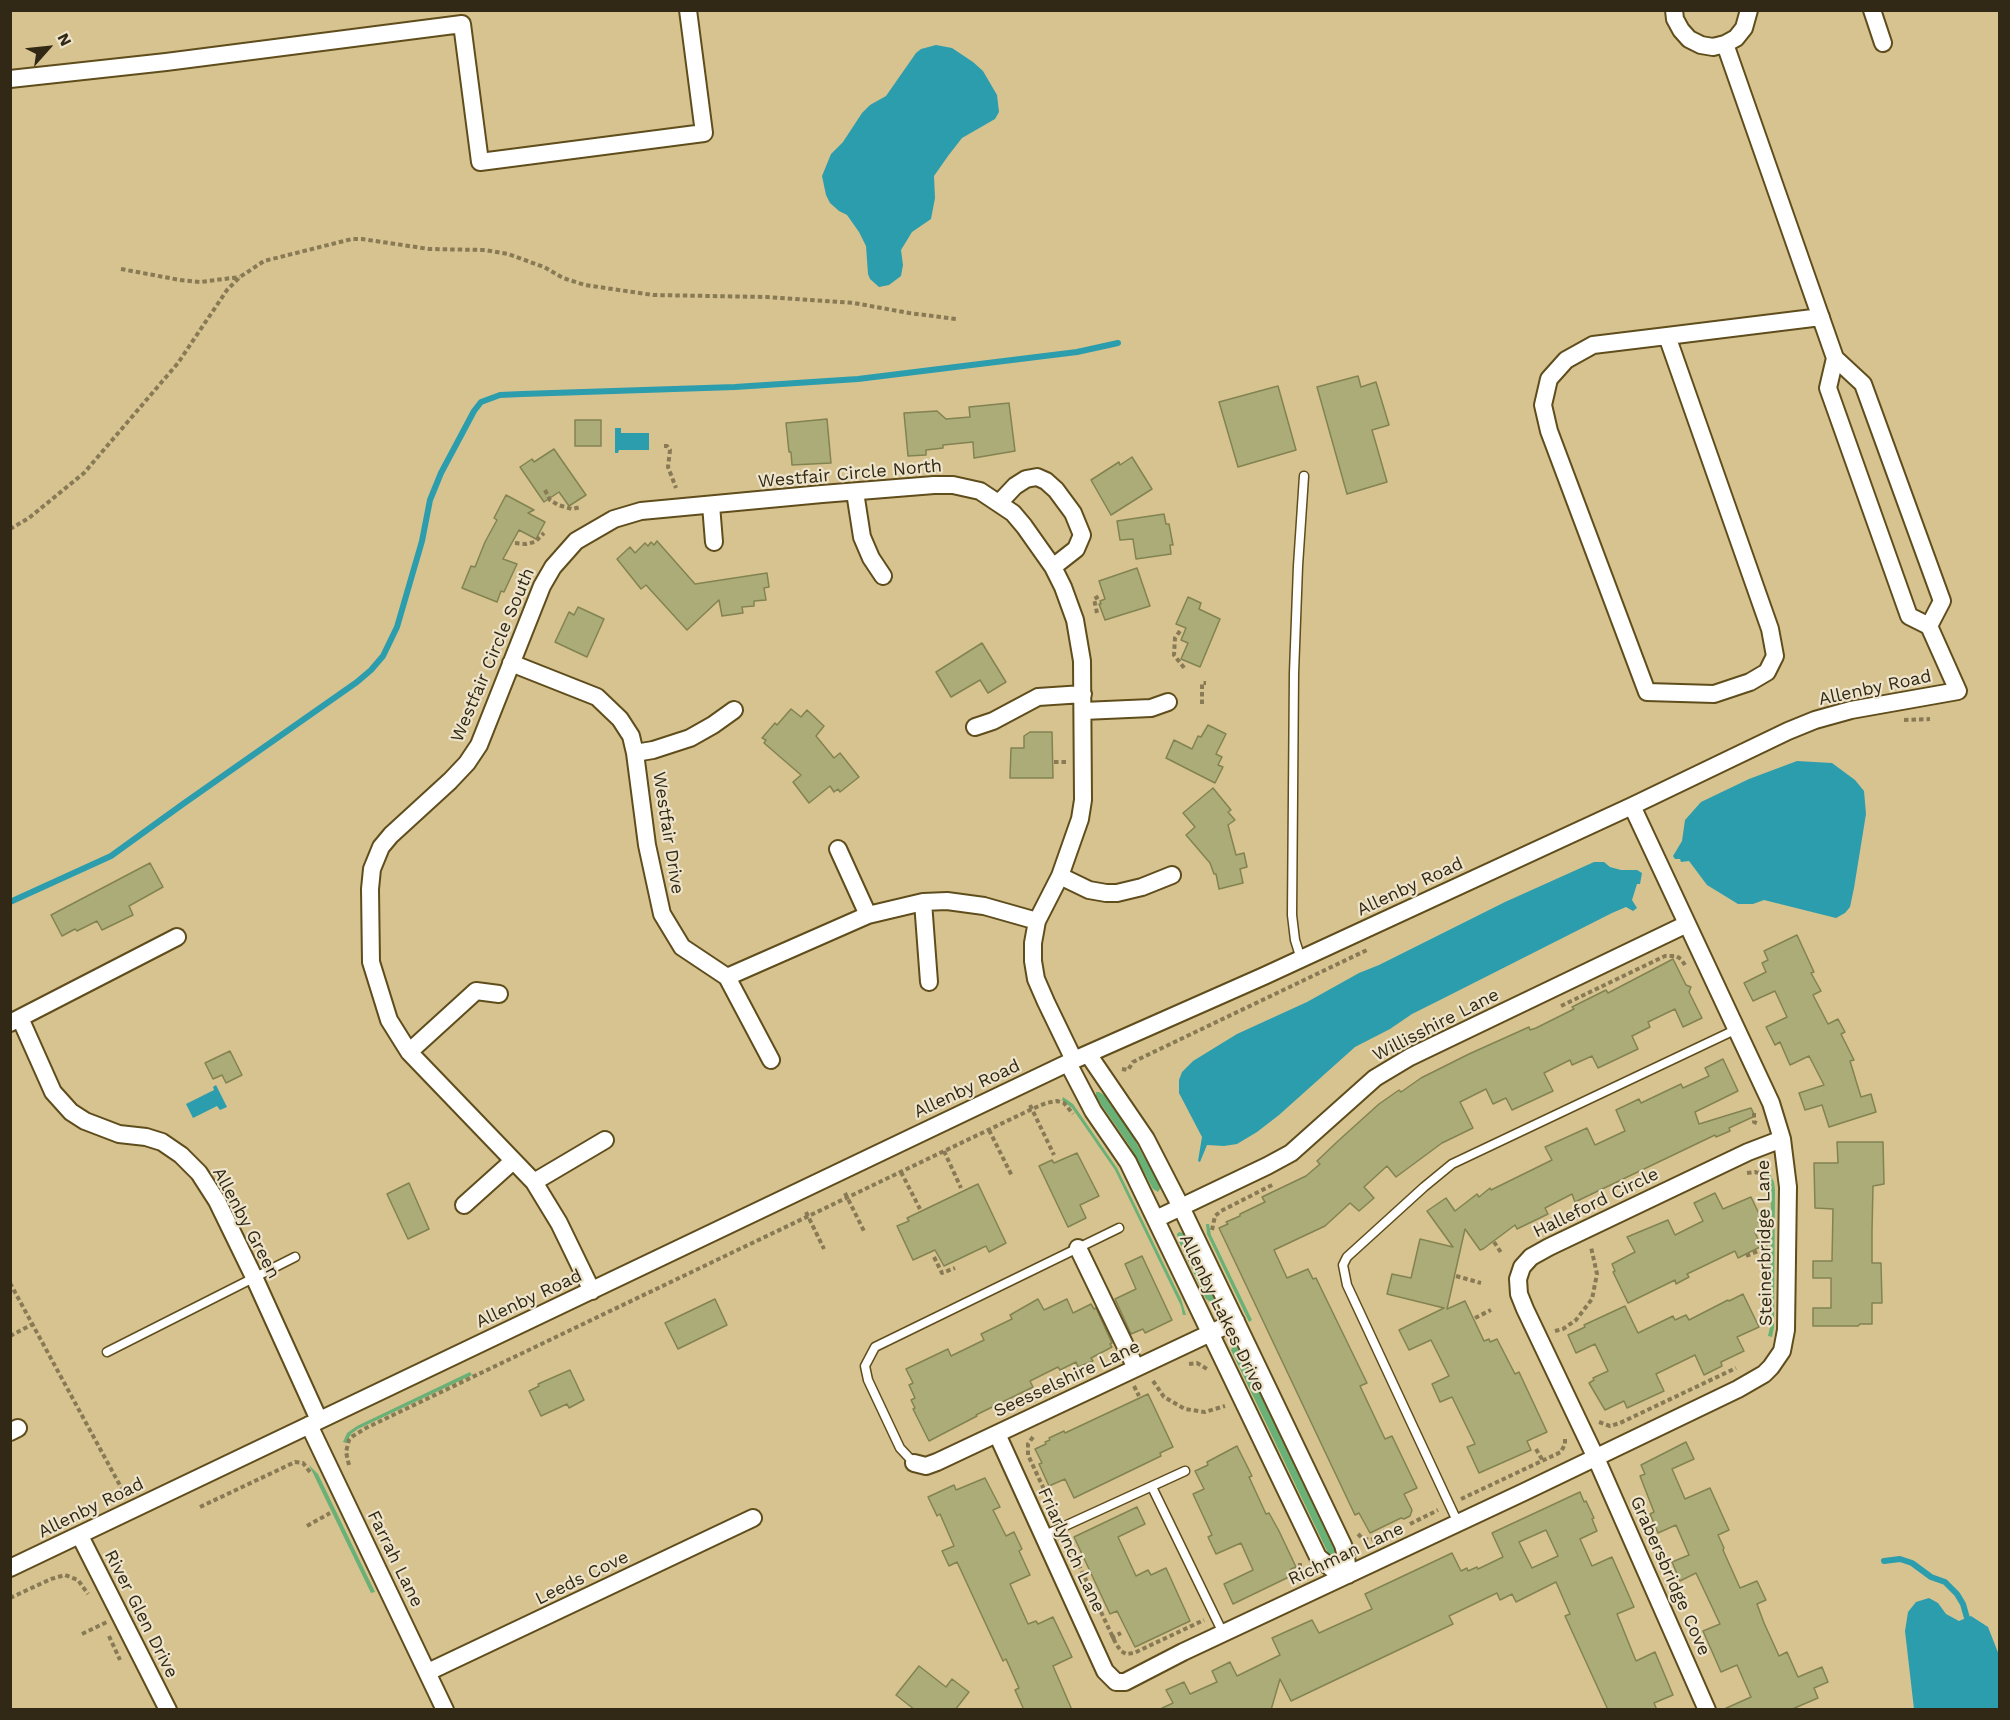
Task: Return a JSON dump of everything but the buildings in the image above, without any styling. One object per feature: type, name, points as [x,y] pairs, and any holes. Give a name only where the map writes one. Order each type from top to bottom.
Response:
[{"type":"street","points":[[10,79],[462,24],[480,162],[704,133],[688,10]]},
{"type":"street","points":[[1674,10],[1675,19],[1689,39],[1701,45],[1713,46],[1725,44],[1736,38],[1744,28],[1749,10]]},
{"type":"street","points":[[1872,10],[1883,43]]},
{"type":"street","points":[[1725,44],[1835,358],[1863,384],[1942,601],[1929,626],[1909,616],[1828,388],[1835,358]]},
{"type":"street","points":[[1667,336],[1770,629],[1775,656],[1767,672],[1750,682],[1714,694],[1647,692],[1549,431],[1543,405],[1549,379],[1566,360],[1593,345],[1821,317]]},
{"type":"street","points":[[999,503],[1026,479],[1037,477],[1056,490],[1073,513],[1082,535],[1077,549],[1053,567]]},
{"type":"street","name":"Westfair Circle North","points":[[711,505],[953,485],[980,491],[999,503],[1024,526],[1053,567],[1070,602],[1082,661],[1083,800],[1080,819],[1060,876],[1037,921],[1033,961],[1036,979],[1076,1059]]},
{"type":"street","points":[[855,492],[862,537],[883,576]]},
{"type":"street","points":[[711,505],[714,542]]},
{"type":"street","name":"Westfair Circle South","points":[[592,1291],[559,1223],[534,1182],[409,1052],[389,1020],[371,962],[372,869],[381,847],[391,835],[467,763],[479,745],[547,576],[566,551],[595,528],[626,514],[711,505]]},
{"type":"street","name":"Allenby Road","points":[[10,1568],[1076,1059],[1301,959],[1788,731],[1824,717],[1887,702],[1958,691],[1929,626]]},
{"type":"street","name":"Westfair Drive","points":[[511,663],[597,697],[620,719],[631,736],[635,753],[647,845],[662,914],[682,947],[728,977]]},
{"type":"street","points":[[975,727],[993,721],[1038,697],[1083,694]]},
{"type":"street","points":[[1083,711],[1151,708],[1168,702]]},
{"type":"street","points":[[635,753],[653,750],[690,738],[734,710]]},
{"type":"street","name":"Steinerbridge Lane","points":[[1596,1458],[1755,1380],[1771,1367],[1780,1355],[1785,1342],[1786,1330],[1788,1187],[1782,1139],[1772,1102],[1632,806]]},
{"type":"street","points":[[838,849],[868,915]]},
{"type":"street","points":[[1060,876],[1089,890],[1118,893],[1142,887],[1172,875]]},
{"type":"street","points":[[771,1060],[728,977],[868,915],[923,902],[947,901],[984,906],[1037,921]]},
{"type":"street","points":[[923,902],[929,982]]},
{"type":"street","name":"Willisshire Lane","points":[[1156,1219],[1291,1153],[1375,1078],[1401,1062],[1687,924]]},
{"type":"street","name":"Allenby Green","points":[[177,937],[15,1021],[53,1092],[71,1112],[85,1121],[119,1134],[146,1137],[162,1142],[181,1155],[200,1173],[217,1201],[254,1277],[314,1423]]},
{"type":"street","points":[[409,1052],[476,991],[499,994]]},
{"type":"street","name":"Allenby Lakes Drive","points":[[1076,1059],[1146,1139],[1181,1207],[1343,1545],[1346,1556],[1345,1576]]},
{"type":"street","name":"Allenby Lakes Drive","points":[[1076,1059],[1093,1111],[1128,1162],[1318,1557],[1345,1576]]},
{"type":"street","name":"Halleford Circle","points":[[1596,1458],[1519,1294],[1518,1279],[1522,1268],[1531,1257],[1594,1224],[1748,1152],[1782,1139]]},
{"type":"street","points":[[534,1182],[605,1140]]},
{"type":"street","points":[[464,1205],[513,1161]]},
{"type":"street","points":[[1078,1248],[1135,1376]]},
{"type":"street","name":"Seesselshire Lane","points":[[914,1463],[926,1466],[937,1462],[1135,1376],[1210,1333],[1236,1321]]},
{"type":"street","name":"Farrah Lane","points":[[314,1423],[445,1710]]},
{"type":"street","name":"Friarlynch Lane","points":[[997,1434],[1104,1671],[1113,1681]]},
{"type":"street","name":"Richman Lane","points":[[1113,1681],[1125,1682],[1596,1458]]},
{"type":"street","name":"Grabersbridge Cove","points":[[1596,1458],[1707,1710]]},
{"type":"street","name":"Leeds Cove","points":[[428,1672],[753,1518]]},
{"type":"street","name":"River Glen Drive","points":[[80,1536],[168,1710]]},
{"type":"lane","points":[[1301,959],[1295,940],[1292,903],[1294,673],[1304,476]]},
{"type":"lane","points":[[1458,1523],[1347,1285],[1343,1265],[1347,1257],[1452,1164],[1737,1029]]},
{"type":"lane","points":[[914,1463],[900,1448],[868,1380],[865,1366],[875,1347],[1119,1228]]},
{"type":"lane","points":[[107,1352],[294,1257]]},
{"type":"lane","points":[[1043,1536],[1185,1471]]},
{"type":"lane","points":[[1152,1487],[1223,1634]]},
{"type":"path","points":[[10,529],[29,518],[84,474],[178,363],[226,290],[240,277],[264,261],[278,256],[352,239],[429,249],[485,250],[508,254],[585,285],[653,295],[766,297],[854,303],[909,313],[956,318]]},
{"type":"path","points":[[121,269],[200,282],[240,277]]},
{"type":"path","points":[[663,446],[667,446],[670,450],[668,467],[676,488]]},
{"type":"path","points":[[545,490],[550,500],[558,506],[572,509],[581,507]]},
{"type":"path","points":[[515,543],[535,542],[544,532]]},
{"type":"path","points":[[1097,613],[1094,599],[1101,595]]},
{"type":"path","points":[[1180,632],[1175,638],[1174,655],[1185,669]]},
{"type":"path","points":[[1202,704],[1202,683],[1206,682]]},
{"type":"path","points":[[1900,720],[1930,719]]},
{"type":"path","points":[[1054,762],[1071,762]]},
{"type":"path","points":[[1122,1069],[1128,1070],[1132,1062],[1369,949]]},
{"type":"path","points":[[1676,956],[1677,951]]},
{"type":"path","points":[[1560,1007],[1665,956],[1676,956],[1684,963],[1689,974]]},
{"type":"path","points":[[1057,1101],[1058,1095]]},
{"type":"path","points":[[351,1470],[347,1447],[353,1436],[366,1428],[846,1195],[901,1172],[989,1130],[1031,1107],[1057,1101],[1064,1103],[1075,1117]]},
{"type":"path","points":[[1031,1107],[1054,1155]]},
{"type":"path","points":[[1754,1111],[1754,1122],[1759,1124]]},
{"type":"path","points":[[989,1130],[1012,1176]]},
{"type":"path","points":[[944,1151],[961,1188]]},
{"type":"path","points":[[1762,1174],[1765,1169]]},
{"type":"path","points":[[901,1172],[920,1209]]},
{"type":"path","points":[[1744,1174],[1755,1172],[1762,1174],[1769,1187],[1769,1197]]},
{"type":"path","points":[[1214,1236],[1212,1229],[1215,1216],[1275,1183]]},
{"type":"path","points":[[846,1195],[864,1231]]},
{"type":"path","points":[[807,1215],[824,1249]]},
{"type":"path","points":[[1768,1238],[1768,1258]]},
{"type":"path","points":[[1494,1242],[1502,1254]]},
{"type":"path","points":[[1581,1252],[1601,1242]]},
{"type":"path","points":[[1553,1332],[1563,1329],[1576,1320],[1592,1299],[1597,1274],[1591,1247]]},
{"type":"path","points":[[1746,1256],[1768,1247]]},
{"type":"path","points":[[934,1257],[942,1274],[955,1268]]},
{"type":"path","points":[[1456,1276],[1481,1283]]},
{"type":"path","points":[[10,1283],[123,1491]]},
{"type":"path","points":[[1475,1318],[1491,1310]]},
{"type":"path","points":[[10,1336],[33,1324]]},
{"type":"path","points":[[1200,1364],[1202,1358]]},
{"type":"path","points":[[1183,1366],[1193,1363],[1200,1364],[1209,1371]]},
{"type":"path","points":[[1593,1416],[1609,1428],[1743,1365]]},
{"type":"path","points":[[1135,1376],[1139,1396]]},
{"type":"path","points":[[1153,1381],[1164,1397],[1185,1409],[1205,1412],[1226,1408],[1222,1399]]},
{"type":"path","points":[[1408,1525],[1561,1452],[1565,1444],[1563,1431]]},
{"type":"path","points":[[1565,1444],[1571,1446]]},
{"type":"path","points":[[341,1446],[347,1447]]},
{"type":"path","points":[[1536,1449],[1545,1467]]},
{"type":"path","points":[[200,1507],[295,1462],[303,1463],[312,1476]]},
{"type":"path","points":[[307,1526],[330,1513],[325,1504]]},
{"type":"path","points":[[1355,1529],[1364,1539],[1370,1540],[1388,1535]]},
{"type":"path","points":[[1361,1545],[1364,1539]]},
{"type":"path","points":[[10,1598],[65,1575],[78,1580],[88,1595]]},
{"type":"path","points":[[99,1616],[120,1660]]},
{"type":"path","points":[[82,1634],[99,1626]]},
{"type":"path","points":[[1107,1640],[1121,1633]]},
{"type":"green space","points":[[1096,1092],[1104,1095],[1133,1137],[1161,1187],[1158,1192],[1153,1189],[1129,1145],[1096,1097]]},
{"type":"green space","points":[[1063,1097],[1073,1104],[1117,1168],[1181,1299],[1186,1315],[1183,1315],[1181,1306],[1115,1170],[1072,1108],[1062,1100]]},
{"type":"green space","points":[[1770,1174],[1775,1190],[1772,1337],[1768,1336],[1770,1327],[1771,1191],[1767,1176]]},
{"type":"green space","points":[[1206,1224],[1209,1224],[1211,1235],[1252,1320],[1249,1322],[1207,1234]]},
{"type":"green space","points":[[1179,1232],[1183,1233],[1214,1296],[1211,1302],[1206,1299],[1178,1239]]},
{"type":"green space","points":[[1233,1346],[1238,1348],[1335,1551],[1333,1556],[1328,1553],[1231,1350]]},
{"type":"green space","points":[[470,1372],[472,1375],[358,1429],[351,1434],[346,1443],[343,1442],[347,1433],[357,1426]]},
{"type":"green space","points":[[309,1465],[318,1474],[375,1592],[371,1593]]},
{"type":"water","points":[[936,45],[952,48],[983,71],[997,95],[999,112],[995,119],[962,138],[934,176],[935,198],[931,219],[912,232],[901,250],[903,265],[901,276],[889,285],[879,287],[868,274],[866,246],[859,232],[847,215],[830,203],[822,176],[831,154],[843,142],[862,113],[870,105],[886,96],[916,53],[921,49]]},
{"type":"water","points":[[615,428],[621,428],[621,433],[649,433],[649,450],[619,450],[615,453]]},
{"type":"water","points":[[1797,761],[1832,763],[1855,780],[1864,791],[1866,814],[1850,907],[1836,918],[1764,900],[1753,904],[1738,904],[1707,885],[1689,861],[1681,862],[1673,856],[1682,841],[1685,820],[1701,802],[1749,779]]},
{"type":"water","points":[[1594,862],[1604,862],[1610,867],[1637,870],[1642,873],[1640,884],[1637,884],[1632,900],[1637,908],[1633,911],[1626,907],[1612,913],[1412,1014],[1390,1029],[1355,1047],[1257,1132],[1237,1144],[1207,1145],[1200,1162],[1198,1161],[1202,1137],[1179,1093],[1179,1080],[1182,1072],[1193,1061],[1237,1034],[1307,1002],[1359,973],[1505,902]]},
{"type":"water","points":[[216,1085],[227,1107],[220,1110],[217,1106],[193,1118],[186,1104],[214,1090],[213,1087]]},
{"type":"water","points":[[1929,1598],[1938,1603],[1946,1614],[1959,1621],[1971,1616],[1988,1627],[1999,1655],[1999,1709],[1914,1709],[1905,1631],[1908,1612],[1916,1602]]},
{"type":"waterway","points":[[10,902],[111,856],[371,670],[383,656],[397,627],[422,541],[430,500],[441,473],[481,402],[500,395],[735,387],[858,379],[1077,352],[1118,343]]},
{"type":"waterway","points":[[1884,1561],[1900,1559],[1912,1563],[1931,1577],[1945,1582],[1957,1594],[1967,1618]]}]
